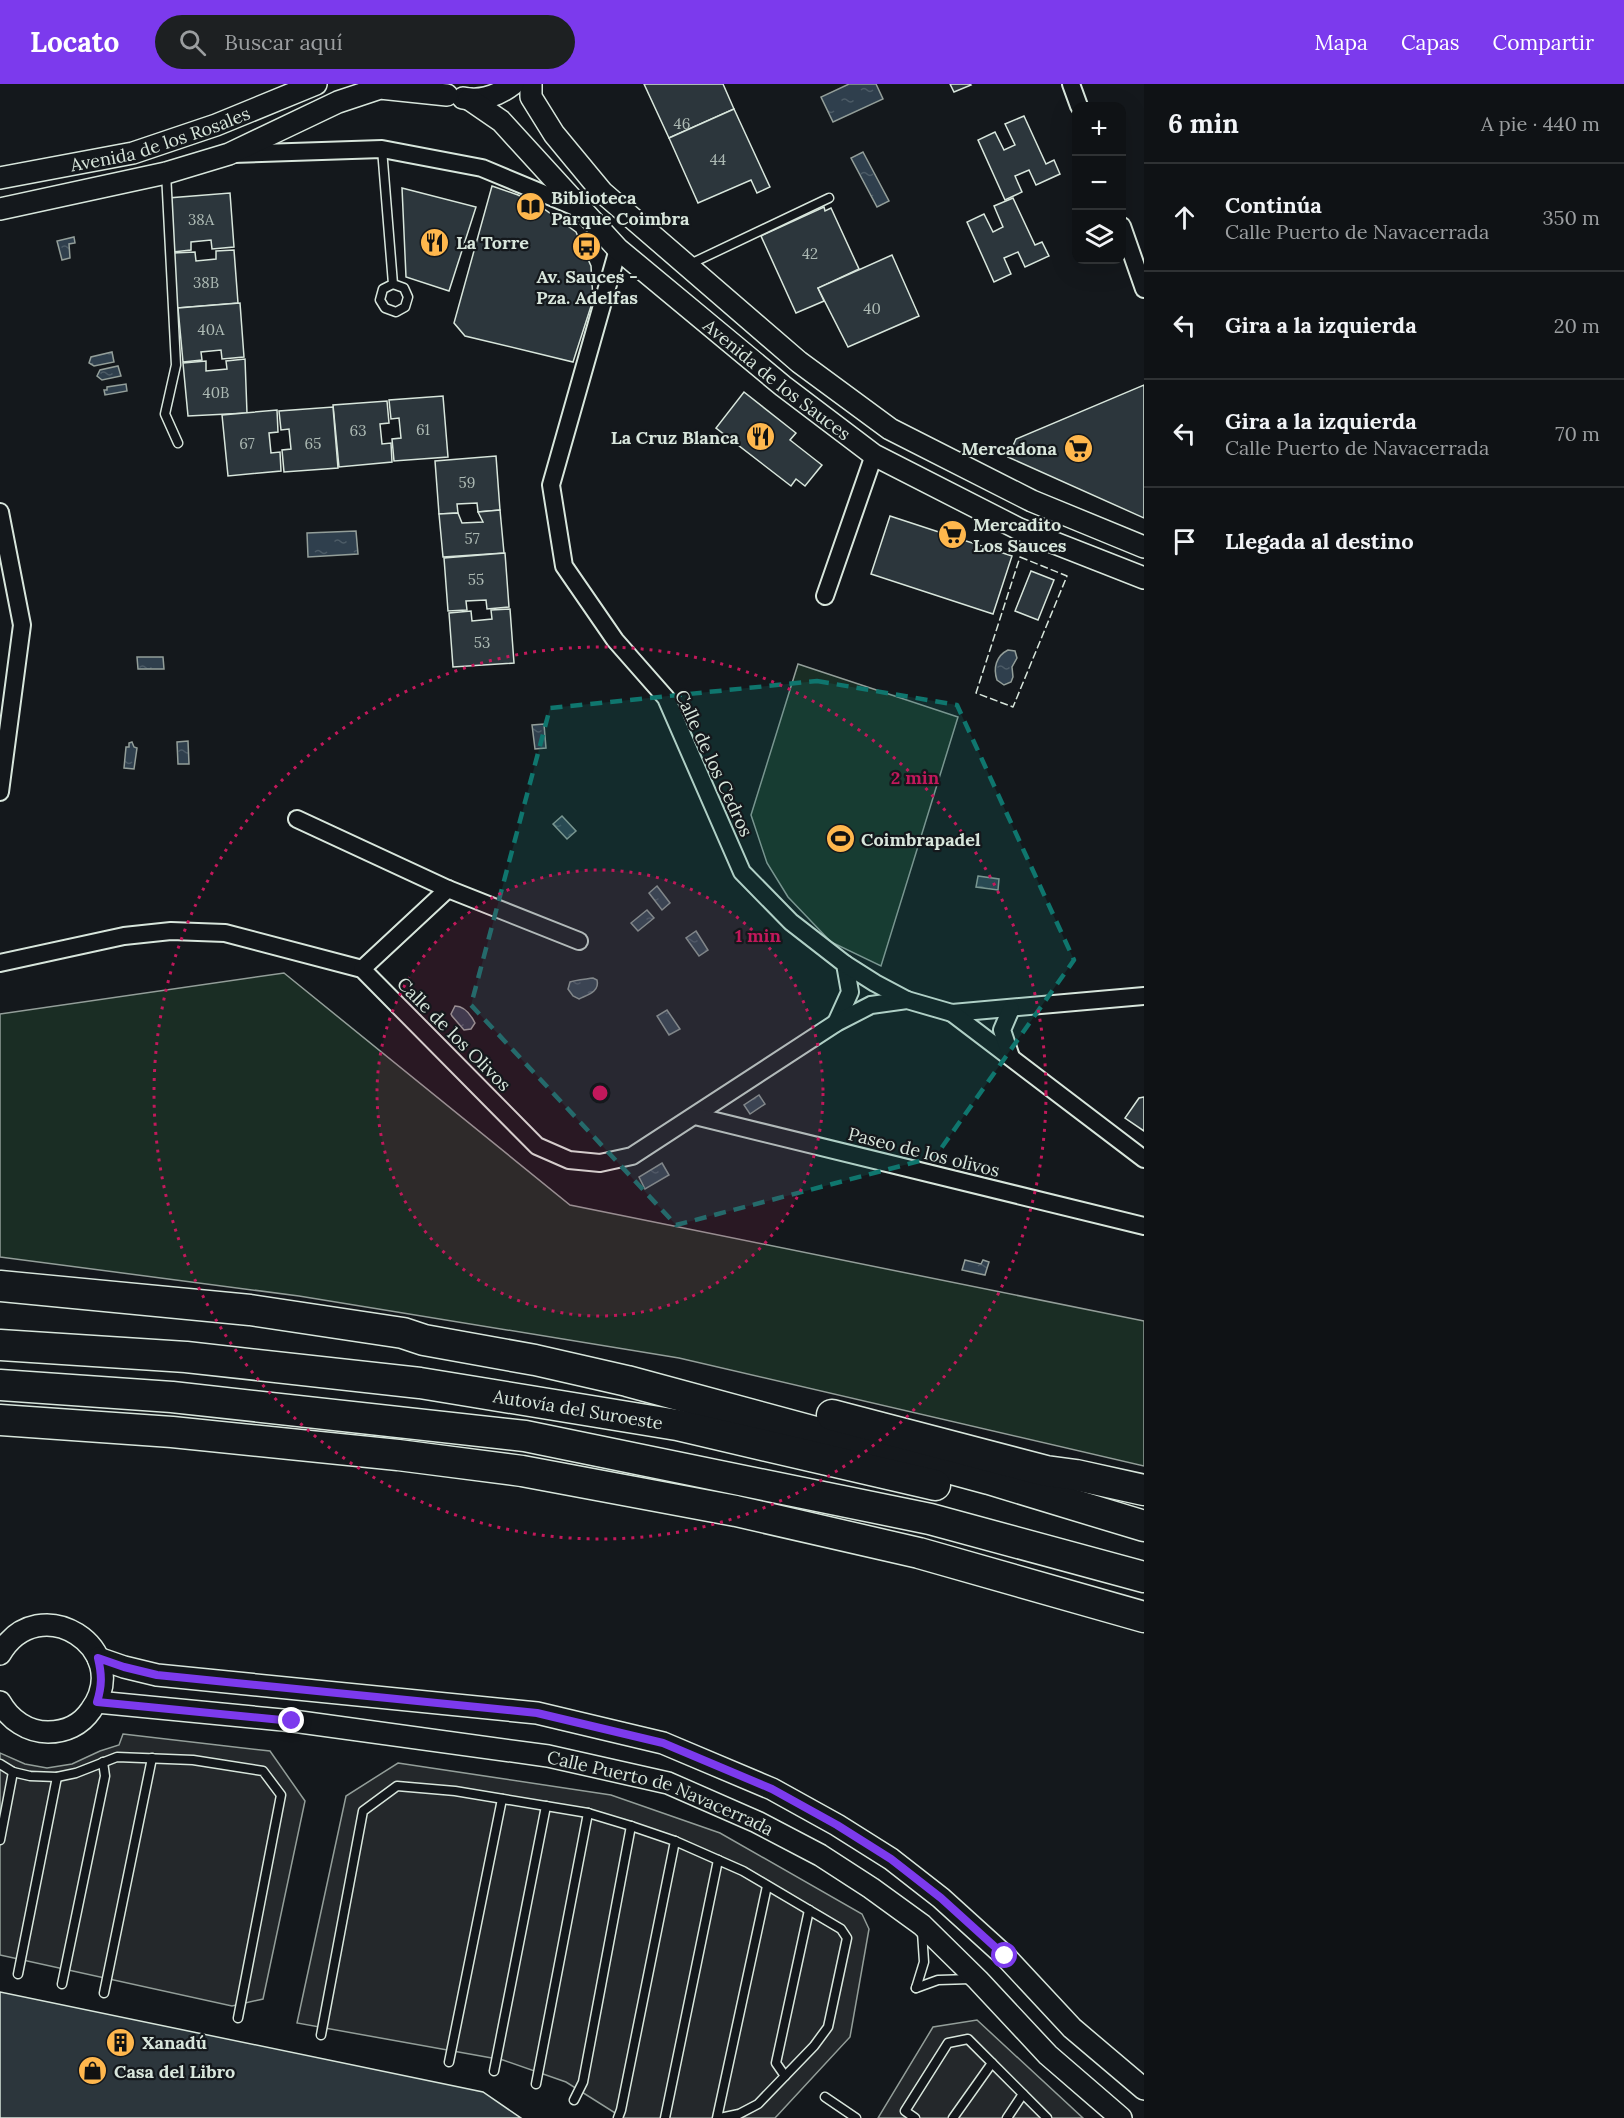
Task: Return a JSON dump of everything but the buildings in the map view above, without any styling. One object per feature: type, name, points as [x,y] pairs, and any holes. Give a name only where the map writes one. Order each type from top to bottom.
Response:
[{"type":"highway","points":[[0,1286],[239,1309],[404,1333],[425,1332],[666,1373],[1046,1471],[1144,1490]]},
{"type":"highway","points":[[404,1333],[424,1340],[535,1360],[627,1381],[989,1479],[1144,1526]]},
{"type":"highway","name":"Autovía del Suroeste","points":[[0,1345],[186,1357],[420,1383],[677,1425],[942,1486],[1144,1541]]},
{"type":"highway","name":"Autovía del Suroeste","points":[[0,1385],[172,1397],[525,1436],[930,1519],[1144,1577]]},
{"type":"highway","points":[[0,1420],[172,1432],[398,1455],[522,1471],[736,1511],[920,1553],[1143,1617]]},
{"type":"highway","points":[[1046,1471],[1074,1484],[1144,1505]]},
{"type":"street","name":"Avenida de los Rosales","points":[[0,178],[133,153],[216,125],[316,84]]},
{"type":"street","points":[[469,99],[486,98],[504,91],[513,84]]},
{"type":"street","name":"Avenida de los Sauces","points":[[531,84],[531,97],[554,134],[602,192],[799,362],[890,429],[1032,501],[1144,547]]},
{"type":"street","points":[[1071,84],[1078,102]]},
{"type":"street","name":"Avenida de los Rosales","points":[[0,209],[166,173],[229,154],[338,102],[380,88],[439,89],[469,99]]},
{"type":"street","name":"Avenida de los Sauces","points":[[469,99],[501,121],[618,249],[783,386],[874,455],[1020,529],[1144,578]]},
{"type":"street","name":"Avenida de los Rosales","points":[[229,154],[382,149],[482,168],[582,210]]},
{"type":"street","points":[[1126,237],[1144,289]]},
{"type":"street","name":"Calle de los Cedros","points":[[618,249],[551,485],[564,566],[615,640],[666,698],[742,872],[791,922],[845,964],[907,1000]]},
{"type":"street","points":[[825,596],[874,455]]},
{"type":"street","points":[[0,512],[22,625],[0,792]]},
{"type":"street","points":[[297,819],[448,889],[579,941]]},
{"type":"street","points":[[0,963],[123,936],[171,931],[225,933],[362,969],[448,889]]},
{"type":"street","points":[[836,1023],[850,992],[845,964]]},
{"type":"street","name":"Calle de los Olivos","points":[[362,969],[537,1146],[569,1160],[600,1163],[632,1156],[836,1023],[872,1005],[907,1000]]},
{"type":"street","points":[[907,1000],[952,1013],[1144,996]]},
{"type":"street","points":[[1011,1009],[1002,1030],[1011,1057]]},
{"type":"street","points":[[952,1013],[1144,1159]]},
{"type":"street","name":"Paseo de los olivos","points":[[695,1116],[1144,1226]]},
{"type":"street","points":[[0,1652],[12,1638],[26,1629],[43,1625],[60,1626],[76,1632],[89,1643],[98,1658],[102,1673],[97,1702],[87,1716],[74,1726],[58,1732],[41,1732],[25,1727],[11,1718],[0,1704]]},
{"type":"street","name":"Calle Puerto de Navacerrada","points":[[98,1658],[157,1675],[537,1713],[663,1743],[772,1789],[837,1825],[891,1859],[941,1898],[1005,1956],[1072,2028],[1144,2089]]},
{"type":"street","name":"Calle Puerto de Navacerrada","points":[[97,1702],[292,1721],[537,1755],[668,1783],[757,1822],[820,1856],[871,1888],[922,1925],[978,1980],[1048,2055],[1120,2117]]},
{"type":"lane","points":[[382,149],[393,284]]},
{"type":"lane","points":[[166,173],[176,365],[165,414],[178,443]]},
{"type":"lane","points":[[687,265],[829,198]]},
{"type":"lane","points":[[0,1764],[13,1772],[30,1776],[57,1777],[76,1773],[117,1756],[193,1760],[263,1771],[281,1795],[238,2018]]},
{"type":"lane","points":[[104,1994],[152,1758]]},
{"type":"lane","points":[[62,1984],[105,1776],[103,1762]]},
{"type":"lane","points":[[0,1840],[13,1772]]},
{"type":"lane","points":[[18,1974],[57,1777]]},
{"type":"lane","points":[[321,2035],[363,1811],[397,1786],[455,1791],[588,1813],[675,1840],[743,1871],[841,1929],[847,1938],[828,2027],[814,2046],[758,2104],[739,2114],[719,2118],[767,1886]]},
{"type":"lane","points":[[449,2062],[502,1799]]},
{"type":"lane","points":[[494,2071],[546,1806]]},
{"type":"lane","points":[[536,2084],[588,1813]]},
{"type":"lane","points":[[574,2100],[583,2082],[631,1826]]},
{"type":"lane","points":[[618,2118],[624,2098],[675,1840]]},
{"type":"lane","points":[[665,2118],[718,1860]]},
{"type":"lane","points":[[785,2076],[776,2063],[809,1910]]},
{"type":"lane","points":[[922,1925],[924,1962],[916,1988],[938,1980],[960,1978],[978,1980]]},
{"type":"lane","points":[[915,2118],[905,2111],[948,2043],[968,2039],[1047,2118]]},
{"type":"lane","points":[[953,2118],[992,2063]]},
{"type":"lane","points":[[1007,2118],[1023,2094]]},
{"type":"lane","points":[[825,2097],[856,2118]]},
{"type":"highlighted area","points":[[817,681],[957,705],[1074,960],[935,1157],[676,1225],[471,1005],[550,708]]},
{"type":"green space","name":"Coimbrapadel","points":[[798,664],[958,717],[881,966],[831,942],[788,897],[767,863],[751,815]]},
{"type":"green space","points":[[284,973],[570,1205],[1144,1321],[1144,1466],[679,1358],[299,1296],[0,1257],[0,1014]]},
{"type":"shaded area","points":[[123,1734],[270,1751],[305,1801],[263,1999],[232,2006],[0,1955],[0,1753],[25,1764],[47,1768],[72,1764],[119,1745]]},
{"type":"shaded area","points":[[398,1763],[611,1795],[720,1833],[862,1914],[869,1929],[850,2037],[775,2118],[623,2118],[566,2082],[503,2060],[297,2023],[346,1796]]},
{"type":"shaded area","points":[[977,2020],[1083,2118],[878,2118],[933,2027]]},
{"type":"water","points":[[849,84],[876,84],[883,99],[833,122],[821,97]]},
{"type":"water","points":[[863,152],[889,201],[877,207],[851,158]]},
{"type":"water","points":[[74,237],[75,243],[69,244],[70,258],[62,260],[57,241]]},
{"type":"water","points":[[112,352],[114,362],[94,366],[89,363],[91,357]]},
{"type":"water","points":[[118,366],[121,376],[102,380],[97,376],[100,370]]},
{"type":"water","points":[[126,384],[127,391],[105,395],[104,390],[107,390],[107,387]]},
{"type":"water","points":[[356,531],[358,554],[308,557],[307,533]]},
{"type":"water","points":[[1008,650],[1015,651],[1017,658],[1012,667],[1011,682],[1004,685],[997,680],[995,671],[998,659]]},
{"type":"water","points":[[137,657],[163,657],[164,669],[138,669]]},
{"type":"water","points":[[544,724],[546,748],[535,749],[532,725]]},
{"type":"water","points":[[188,741],[189,764],[178,764],[177,742]]},
{"type":"water","points":[[132,742],[137,748],[134,769],[124,768],[126,747],[129,747],[129,743]]},
{"type":"water","points":[[562,816],[576,831],[567,839],[553,824]]},
{"type":"water","points":[[978,876],[999,879],[998,890],[976,887]]},
{"type":"water","points":[[657,886],[670,903],[662,910],[649,893]]},
{"type":"water","points":[[647,910],[654,918],[638,931],[631,923]]},
{"type":"water","points":[[696,931],[708,950],[699,956],[686,938]]},
{"type":"water","points":[[593,978],[597,980],[597,987],[592,993],[579,999],[573,996],[568,989],[570,982]]},
{"type":"water","points":[[455,1006],[464,1009],[471,1017],[475,1023],[471,1029],[464,1030],[452,1016]]},
{"type":"water","points":[[667,1010],[680,1029],[669,1035],[657,1016]]},
{"type":"water","points":[[759,1095],[765,1104],[750,1114],[744,1105]]},
{"type":"water","points":[[662,1163],[669,1175],[645,1189],[639,1177]]},
{"type":"water","points":[[965,1260],[981,1264],[983,1260],[989,1262],[985,1275],[962,1270]]},
{"type":"fence","points":[[1020,557],[1067,576],[1013,707],[976,693],[1020,557]]},
{"type":"place","name":"Biblioteca Parque Coimbra","points":[[530,207]]},
{"type":"place","name":"La Torre","points":[[435,242]]},
{"type":"place","name":"Av. Sauces - Pza. Adelfas","points":[[587,247]]},
{"type":"place","name":"La Cruz Blanca","points":[[760,437]]},
{"type":"place","name":"Mercadona","points":[[1078,448]]},
{"type":"place","name":"Mercadito Los Sauces","points":[[952,534]]},
{"type":"place","name":"Coimbrapadel","points":[[840,839]]},
{"type":"place","name":"Xanadú","points":[[121,2042]]},
{"type":"place","name":"Casa del Libro","points":[[93,2071]]},
{"type":"route","points":[[292,1721],[97,1702],[102,1673],[98,1658],[157,1675],[537,1713],[663,1743],[772,1789],[837,1825],[891,1859],[941,1898],[1005,1956]]}]
